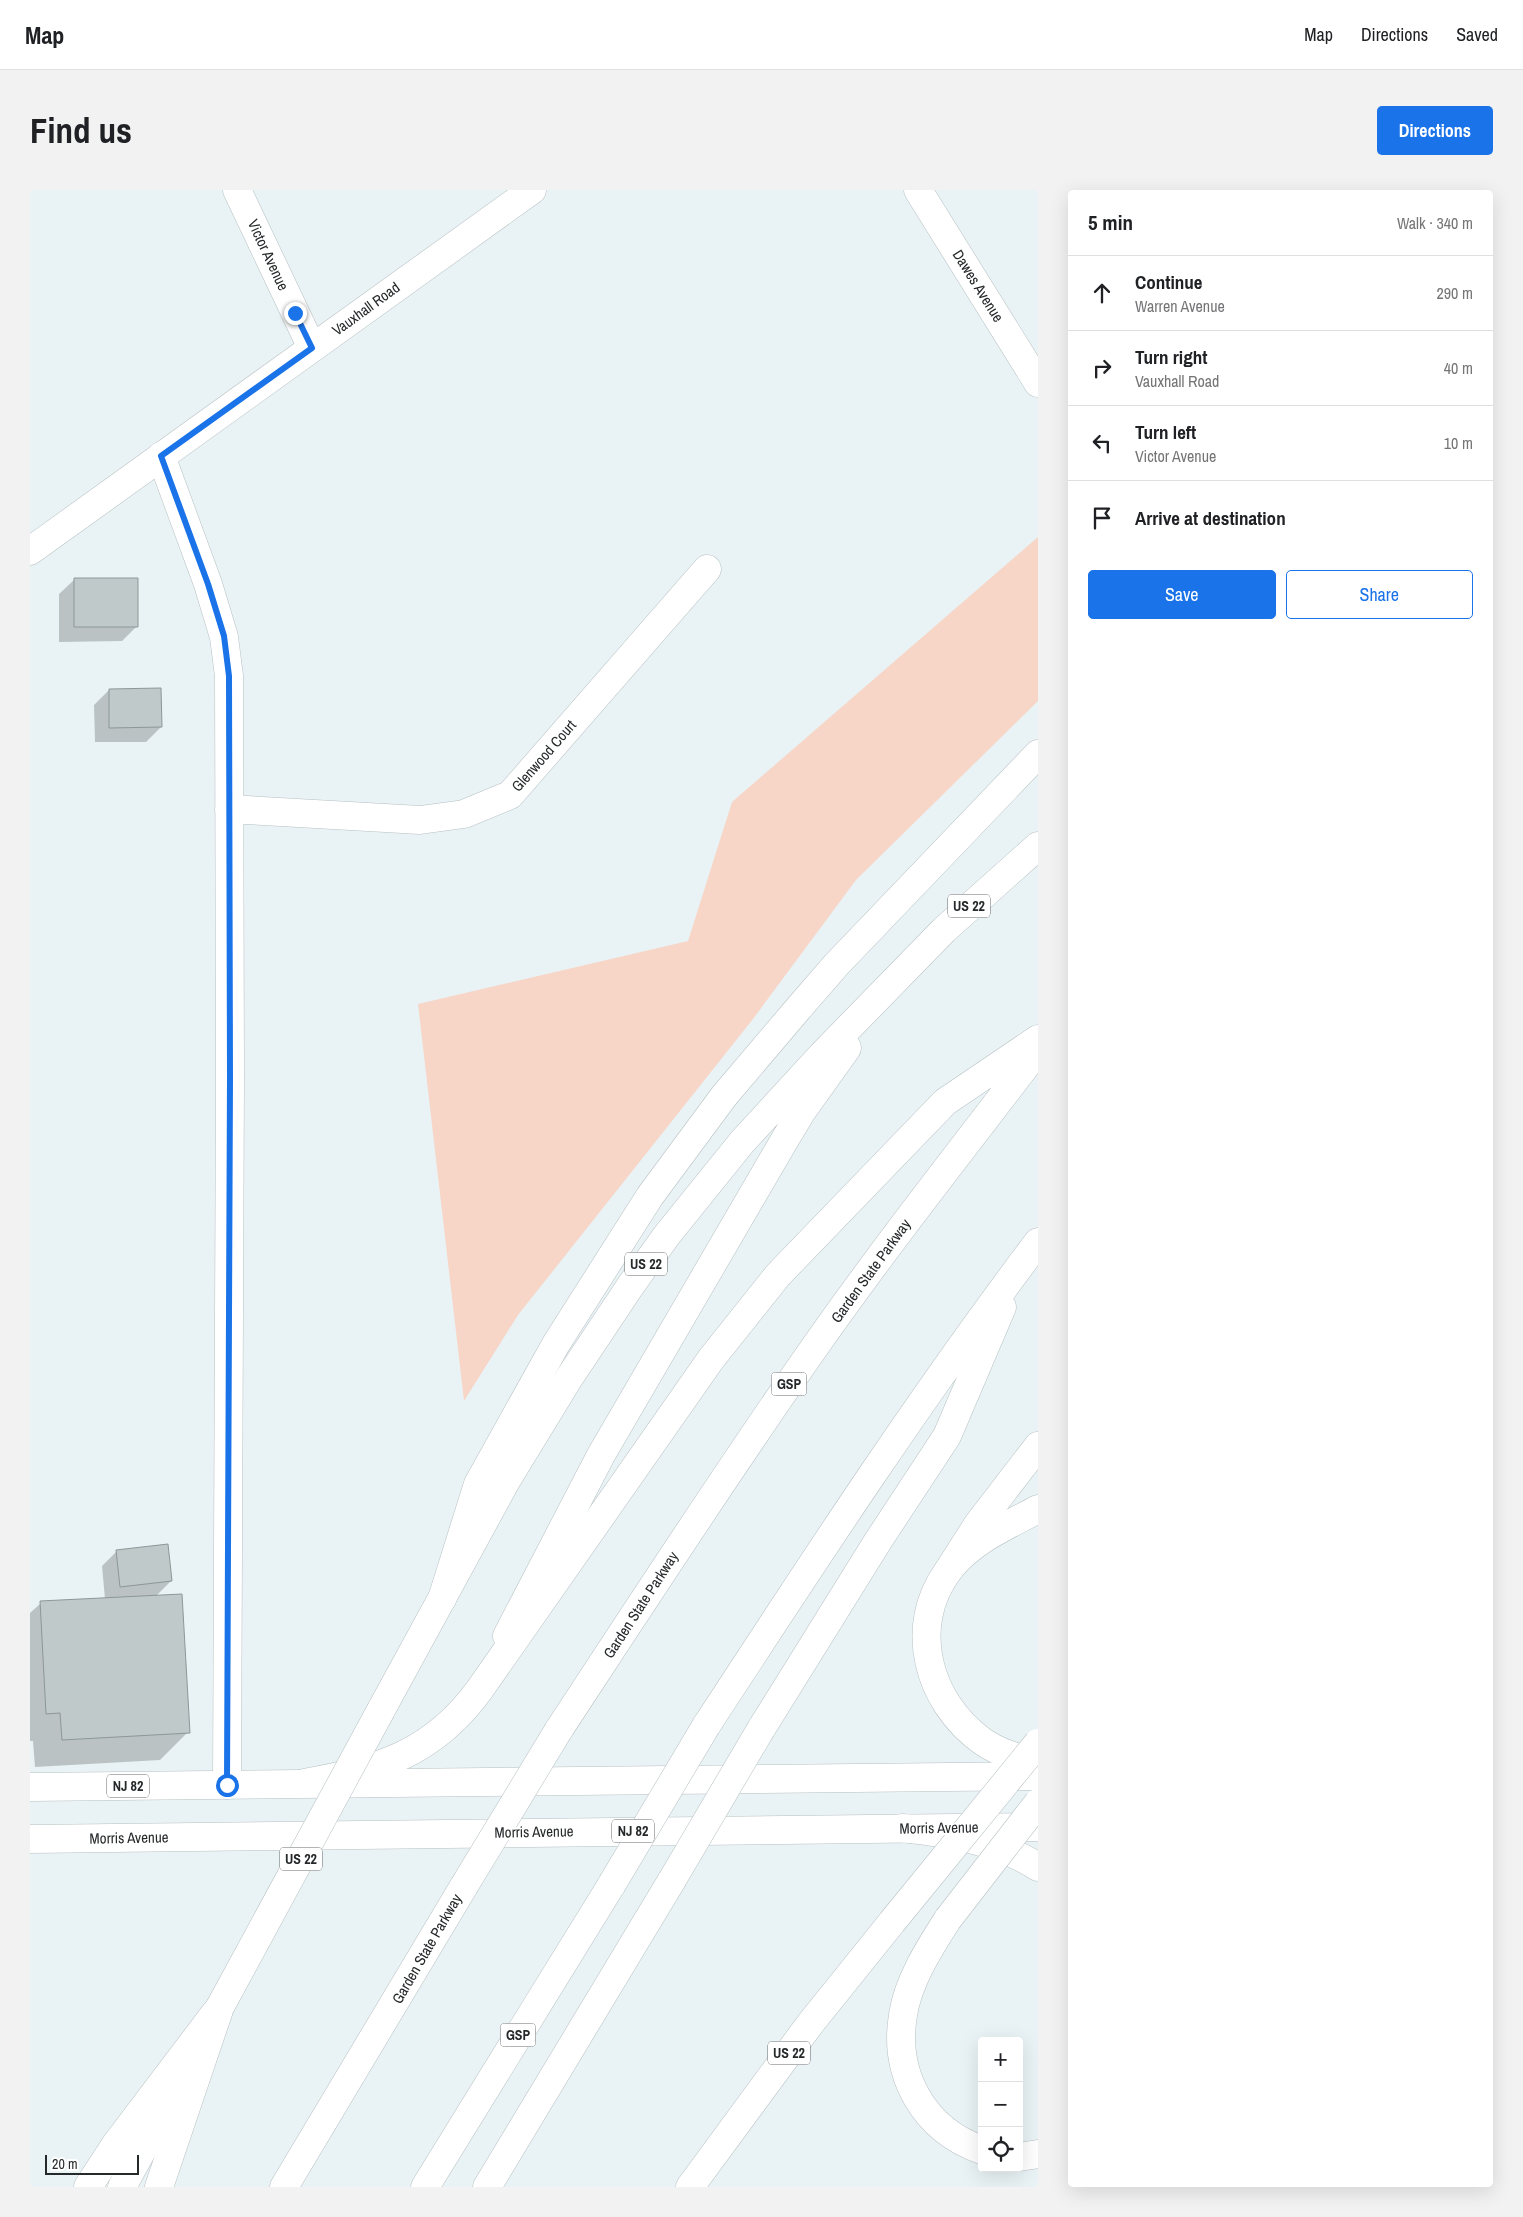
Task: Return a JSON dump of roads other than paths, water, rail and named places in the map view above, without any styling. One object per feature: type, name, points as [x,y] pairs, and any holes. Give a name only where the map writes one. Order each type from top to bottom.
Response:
[{"type":"main road","name":"Victor Avenue","points":[[237,190],[312,348]]},
{"type":"main road","name":"Vauxhall Road","points":[[30,551],[532,190]]},
{"type":"main road","name":"Dawes Avenue","points":[[918,190],[1038,382]]},
{"type":"main road","points":[[161,456],[208,584],[224,636],[229,676],[230,1078],[227,1785]]},
{"type":"main road","name":"Glenwood Court","points":[[229,809],[420,820],[464,814],[510,795],[707,569]]},
{"type":"main road","points":[[442,1599],[478,1484],[556,1344],[650,1196],[696,1132],[766,1045],[836,965],[1038,754]]},
{"type":"main road","name":"US 22","points":[[122,2187],[506,1481],[535,1432],[631,1285],[667,1235],[742,1142],[781,1098],[904,970],[983,894],[1038,846]]},
{"type":"main road","points":[[480,1689],[579,1494],[784,1141],[802,1111],[904,970]]},
{"type":"main road","points":[[304,1783],[366,1770],[407,1754],[425,1744],[454,1720],[480,1689],[711,1359],[778,1275],[945,1102],[1038,1039]]},
{"type":"main road","name":"Garden State Parkway","points":[[284,2187],[558,1731],[721,1482],[808,1356],[954,1159],[1038,1050]]},
{"type":"main road","name":"GSP","points":[[424,2187],[612,1884],[706,1726],[906,1425],[1038,1242]]},
{"type":"main road","points":[[487,2187],[761,1729],[878,1541],[947,1436],[1021,1264]]},
{"type":"main road","points":[[1038,1446],[995,1500],[948,1571],[932,1604],[926,1632],[928,1661],[932,1676],[948,1706],[969,1731],[1000,1751],[1038,1762]]},
{"type":"main road","points":[[948,1571],[960,1558],[988,1536],[1038,1509]]},
{"type":"main road","name":"US 22","points":[[690,2187],[804,2032],[1038,1742]]},
{"type":"main road","name":"NJ 82","points":[[30,1787],[1038,1776]]},
{"type":"main road","points":[[978,2149],[964,2144],[948,2133],[921,2108],[912,2092],[905,2073],[902,2056],[902,2022],[907,1997],[934,1940],[948,1919],[1038,1803]]},
{"type":"main road","name":"Morris Avenue","points":[[30,1839],[1038,1827]]},
{"type":"main road","points":[[902,1828],[932,1831],[982,1842],[1006,1850],[1038,1867]]},
{"type":"main road","points":[[88,2187],[116,2144],[220,2007]]},
{"type":"main road","points":[[158,2187],[220,2007]]},
{"type":"main road","points":[[1023,2156],[1038,2154]]}]
